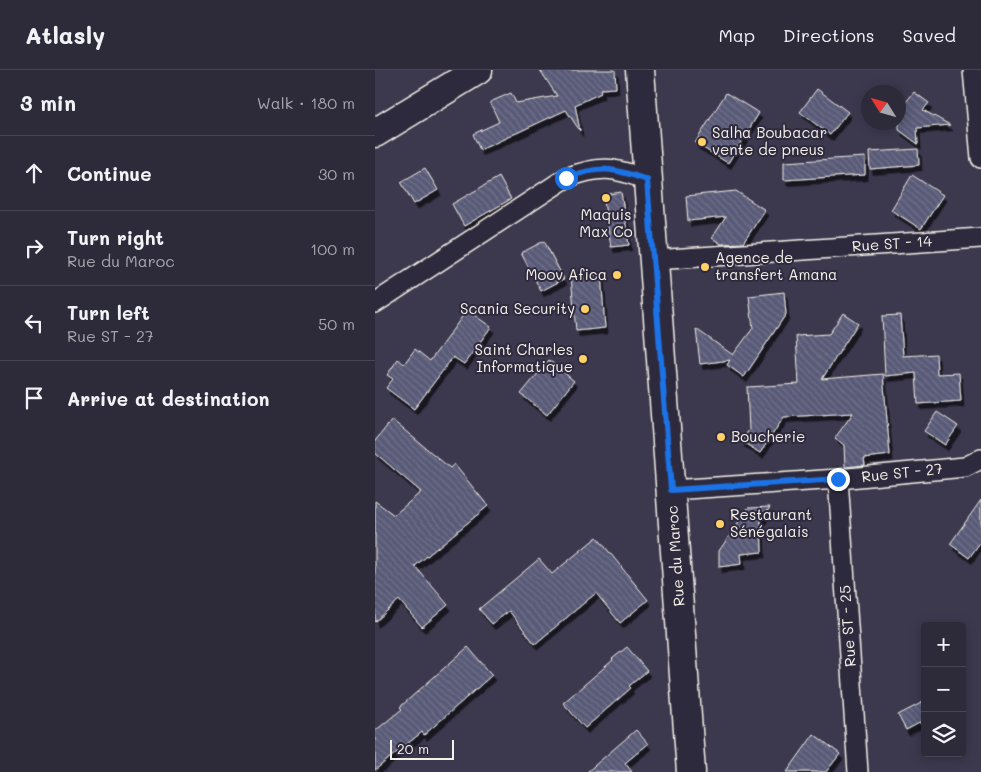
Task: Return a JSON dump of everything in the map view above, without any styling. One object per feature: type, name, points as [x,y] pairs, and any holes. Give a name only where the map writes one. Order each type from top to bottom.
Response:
[{"type":"street","points":[[375,133],[478,70]]},
{"type":"street","name":"Rue du Maroc","points":[[640,70],[691,772]]},
{"type":"street","points":[[973,70],[981,158]]},
{"type":"street","points":[[375,303],[566,178],[583,171],[604,168],[622,170],[647,180]]},
{"type":"street","name":"Rue ST - 14","points":[[654,260],[981,238]]},
{"type":"street","name":"Rue ST - 27","points":[[671,490],[838,479],[965,467],[981,460]]},
{"type":"street","name":"Rue ST - 25","points":[[838,479],[858,772]]},
{"type":"building","points":[[540,70],[615,70],[616,88],[600,89],[601,93],[575,105],[580,131],[566,110],[480,150],[473,134],[499,122],[490,102],[511,93],[516,103],[557,96]]},
{"type":"building","points":[[817,89],[848,112],[830,135],[800,112]]},
{"type":"building","points":[[914,92],[929,103],[923,110],[950,125],[917,128],[918,144],[899,130],[906,130],[906,102]]},
{"type":"building","points":[[726,93],[759,113],[728,163],[695,143]]},
{"type":"building","points":[[918,149],[919,165],[870,169],[869,152]]},
{"type":"building","points":[[865,157],[865,175],[784,180],[784,162]]},
{"type":"building","points":[[425,168],[438,190],[414,204],[401,182]]},
{"type":"building","points":[[912,175],[943,195],[921,229],[891,210]]},
{"type":"building","points":[[499,177],[511,199],[464,226],[452,204]]},
{"type":"building","points":[[736,191],[765,210],[743,243],[721,244],[712,238],[726,217],[688,221],[686,196]]},
{"type":"building","points":[[621,192],[629,245],[611,247],[603,195]]},
{"type":"building","points":[[544,241],[564,279],[541,291],[521,253]]},
{"type":"building","points":[[601,274],[605,328],[576,331],[571,276]]},
{"type":"building","points":[[784,292],[786,314],[744,377],[727,365],[730,360],[700,364],[696,329],[733,355],[753,328],[749,296]]},
{"type":"building","points":[[467,310],[491,327],[464,364],[453,357],[414,409],[386,388],[393,379],[387,375],[398,359],[404,364],[415,349],[430,361]]},
{"type":"building","points":[[843,313],[858,323],[822,379],[883,374],[890,455],[864,458],[865,465],[845,467],[844,445],[835,438],[853,413],[784,417],[760,453],[741,441],[749,430],[747,387],[799,384],[796,336],[829,334]]},
{"type":"building","points":[[900,315],[903,356],[936,354],[937,374],[959,373],[961,401],[918,404],[916,373],[885,376],[882,316]]},
{"type":"building","points":[[549,360],[574,381],[547,415],[521,394]]},
{"type":"building","points":[[937,412],[958,426],[945,445],[924,431]]},
{"type":"building","points":[[392,420],[450,468],[454,464],[488,506],[415,566],[448,605],[422,627],[399,600],[375,622],[375,501],[394,515],[421,492],[375,453],[375,441]]},
{"type":"building","points":[[981,500],[981,541],[969,558],[950,544]]},
{"type":"building","points":[[770,507],[761,521],[762,552],[741,554],[742,564],[719,567],[719,551],[748,508]]},
{"type":"building","points":[[597,537],[648,600],[620,623],[596,593],[535,644],[509,611],[492,624],[479,609],[539,559],[552,574]]},
{"type":"building","points":[[468,647],[492,675],[424,735],[422,732],[375,770],[375,731],[402,709],[400,707]]},
{"type":"building","points":[[627,647],[647,671],[629,686],[631,688],[585,728],[563,703]]},
{"type":"building","points":[[921,703],[921,722],[906,730],[898,715]]},
{"type":"building","points":[[636,730],[648,744],[625,763],[632,772],[587,772]]},
{"type":"building","points":[[814,734],[840,754],[826,772],[787,772]]},
{"type":"place","name":"Salha Boubacar vente de pneus","points":[[702,142]]},
{"type":"place","name":"Maquis Max Co","points":[[606,198]]},
{"type":"place","name":"Agence de transfert Amana","points":[[705,267]]},
{"type":"place","name":"Moov Afica","points":[[617,275]]},
{"type":"place","name":"Scania Security","points":[[585,309]]},
{"type":"place","name":"Saint Charles Informatique","points":[[583,359]]},
{"type":"place","name":"Boucherie","points":[[721,437]]},
{"type":"place","name":"Restaurant Sénégalais","points":[[720,524]]},
{"type":"route","points":[[566,178],[583,171],[604,168],[622,170],[647,180],[671,490],[838,479]]}]
